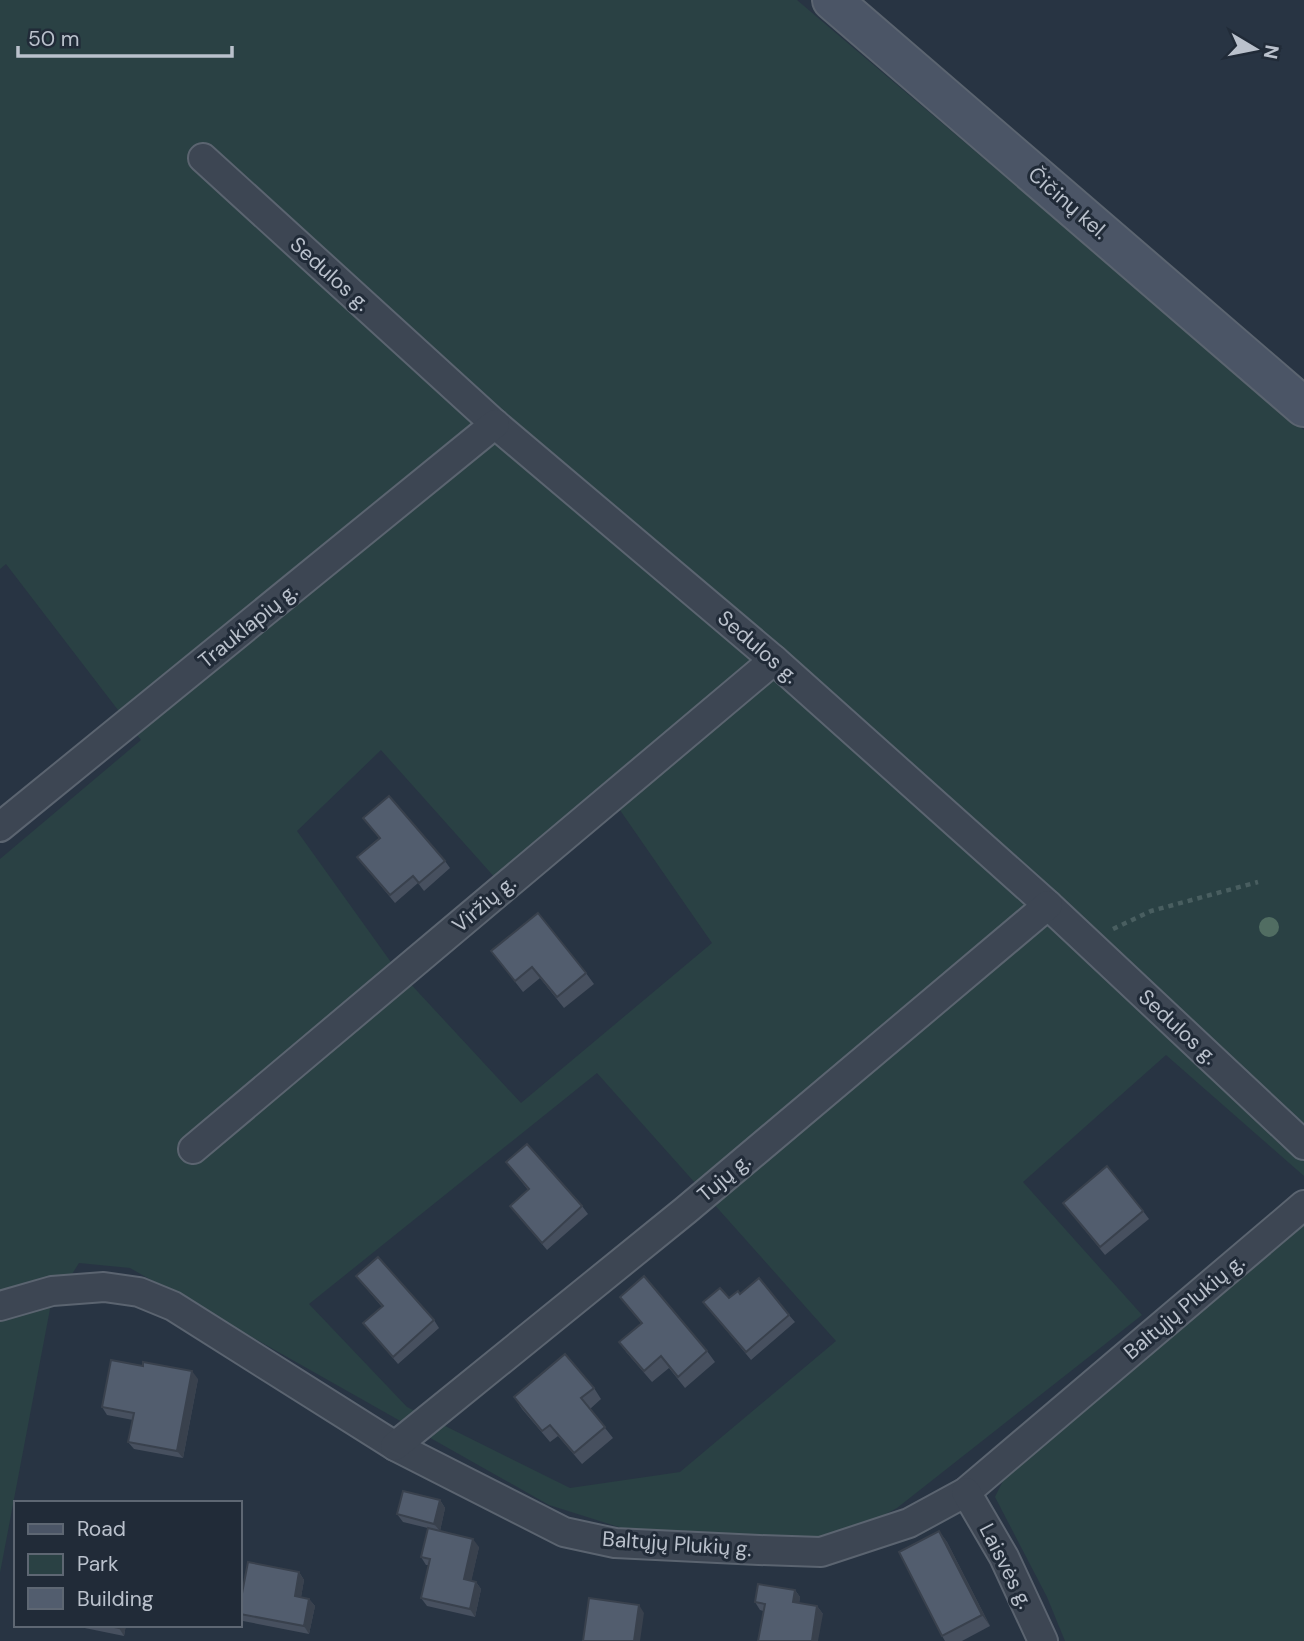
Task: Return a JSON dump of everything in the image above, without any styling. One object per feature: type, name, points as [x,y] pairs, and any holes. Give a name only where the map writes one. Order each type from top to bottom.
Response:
[{"type":"main road","name":"Čičinų kel.","points":[[832,0],[1304,407]]},
{"type":"street","name":"Sedulos g.","points":[[203,158],[495,425],[774,660],[1048,905],[1304,1144]]},
{"type":"street","name":"Trauklapių g.","points":[[0,827],[495,425]]},
{"type":"street","name":"Viržių g.","points":[[193,1149],[774,660]]},
{"type":"street","name":"Tujų g.","points":[[395,1446],[687,1209],[1048,905]]},
{"type":"street","name":"Baltųjų Plukių g.","points":[[0,1306],[52,1291],[104,1287],[139,1292],[173,1306],[395,1446],[564,1532],[615,1543],[821,1552],[909,1523],[966,1492],[1304,1205]]},
{"type":"street","name":"Laisvės g.","points":[[966,1492],[1004,1557],[1043,1641]]},
{"type":"path","points":[[1087,942],[1151,911],[1258,882]]},
{"type":"green space","points":[[0,0],[797,0],[1304,430],[1304,1176],[1166,1055],[1023,1182],[1142,1315],[897,1508],[818,1540],[625,1529],[549,1505],[130,1268],[79,1263],[50,1309],[0,1573],[0,859],[141,740],[6,564],[0,569]],"holes":[[[381,750],[497,880],[604,787],[712,943],[521,1103],[393,965],[297,831]],[[597,1073],[836,1341],[680,1472],[570,1488],[407,1407],[309,1304]]]},
{"type":"green space","points":[[1304,1219],[1304,1641],[1065,1641],[1047,1597],[995,1497],[1013,1461]]},
{"type":"building","points":[[389,796],[445,861],[419,883],[413,876],[390,895],[357,857],[380,838],[363,818]]},
{"type":"building","points":[[538,913],[586,973],[557,997],[532,967],[515,981],[491,951]]},
{"type":"building","points":[[527,1144],[582,1206],[542,1243],[510,1206],[529,1189],[506,1162]]},
{"type":"building","points":[[1107,1166],[1143,1211],[1100,1247],[1063,1203]]},
{"type":"building","points":[[378,1257],[434,1320],[393,1357],[363,1323],[383,1306],[356,1276]]},
{"type":"building","points":[[644,1276],[707,1351],[678,1377],[661,1356],[644,1371],[619,1342],[642,1323],[620,1297]]},
{"type":"building","points":[[759,1278],[789,1315],[746,1352],[703,1302],[720,1288],[729,1298],[738,1291],[740,1294]]},
{"type":"building","points":[[565,1354],[594,1388],[581,1398],[605,1427],[574,1453],[550,1425],[542,1431],[514,1397]]},
{"type":"building","points":[[111,1360],[143,1366],[143,1362],[192,1371],[177,1451],[128,1442],[134,1413],[102,1407]]},
{"type":"building","points":[[403,1491],[440,1500],[434,1524],[397,1514]]},
{"type":"building","points":[[428,1528],[473,1539],[464,1579],[476,1582],[470,1609],[421,1598],[430,1559],[421,1557]]},
{"type":"building","points":[[939,1531],[982,1615],[942,1636],[899,1552]]},
{"type":"building","points":[[248,1562],[299,1572],[295,1596],[309,1599],[304,1626],[242,1614],[242,1594]]},
{"type":"building","points":[[758,1584],[795,1590],[793,1602],[817,1606],[812,1641],[758,1641],[765,1604],[755,1602]]},
{"type":"building","points":[[589,1598],[639,1605],[634,1641],[583,1641]]}]
